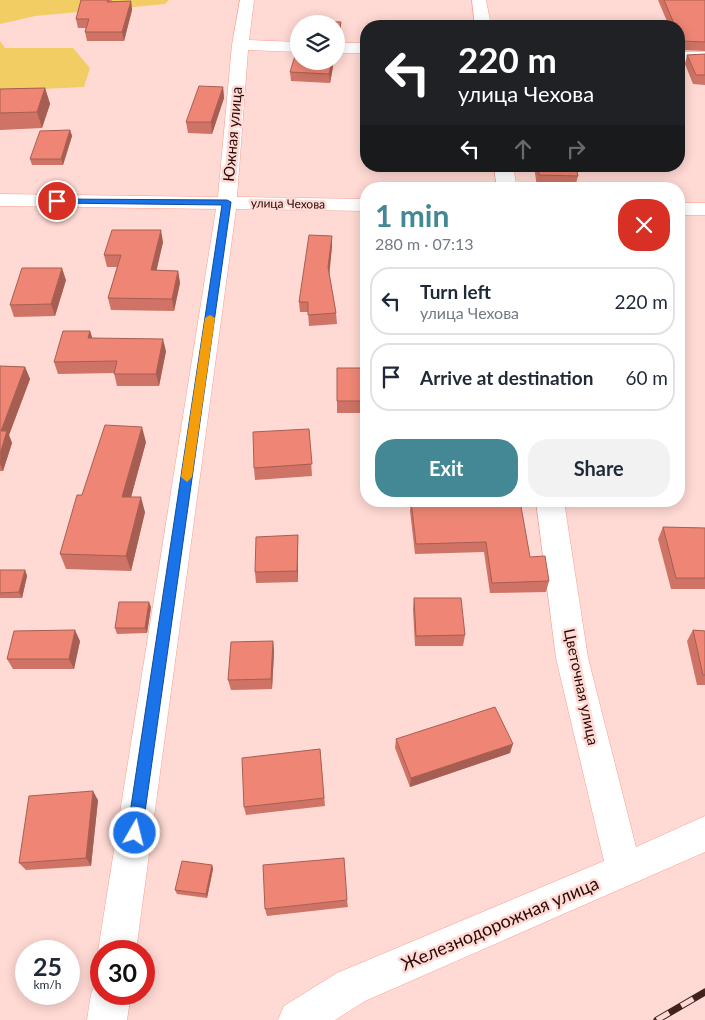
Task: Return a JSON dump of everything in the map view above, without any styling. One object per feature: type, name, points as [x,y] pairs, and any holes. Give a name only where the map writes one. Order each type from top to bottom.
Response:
[{"type":"street","name":"Южная улица","points":[[119,940],[227,202],[240,45],[247,0]]},
{"type":"street","points":[[479,0],[482,20]]},
{"type":"street","points":[[240,45],[290,47]]},
{"type":"street","points":[[345,48],[360,48]]},
{"type":"street","points":[[685,57],[705,57]]},
{"type":"street","name":"улица Чехова","points":[[0,200],[360,205]]},
{"type":"street","points":[[685,209],[705,209]]},
{"type":"street","name":"Цветочная улица","points":[[551,507],[572,658],[624,871]]},
{"type":"street","name":"Железнодорожная улица","points":[[298,1020],[351,987],[624,871],[705,834]]},
{"type":"street","points":[[107,1020],[109,1005]]},
{"type":"shaded area","points":[[0,0],[169,0],[165,4],[35,16],[0,24]]},
{"type":"shaded area","points":[[0,41],[5,48],[73,48],[90,68],[84,87],[0,91]]},
{"type":"building","points":[[81,0],[131,1],[122,32],[85,32],[89,19],[76,19]]},
{"type":"building","points":[[664,0],[705,0],[705,42],[685,41],[685,20],[672,20]]},
{"type":"building","points":[[705,54],[705,75],[696,75],[687,55]]},
{"type":"building","points":[[291,70],[330,70],[329,74],[290,72]]},
{"type":"building","points":[[199,86],[223,87],[211,122],[186,122]]},
{"type":"building","points":[[45,88],[37,112],[0,113],[0,89]]},
{"type":"building","points":[[70,130],[61,159],[30,159],[40,131]]},
{"type":"building","points":[[539,172],[577,172],[578,176],[539,175]]},
{"type":"building","points":[[112,230],[161,230],[151,270],[178,271],[172,299],[108,298],[121,255],[104,255]]},
{"type":"building","points":[[309,235],[332,236],[328,267],[336,313],[308,315],[308,302],[299,302]]},
{"type":"building","points":[[22,268],[62,268],[51,304],[10,305]]},
{"type":"building","points":[[63,331],[90,331],[88,338],[163,339],[156,374],[114,374],[117,361],[54,362]]},
{"type":"building","points":[[0,366],[25,367],[1,431],[7,431],[0,454]]},
{"type":"building","points":[[337,368],[360,368],[360,401],[337,401]]},
{"type":"building","points":[[105,425],[142,427],[122,497],[141,497],[126,556],[60,554],[77,495],[82,495]]},
{"type":"building","points":[[309,429],[312,464],[254,468],[253,432]]},
{"type":"building","points":[[412,507],[521,507],[530,557],[545,556],[549,581],[492,583],[486,542],[416,544]]},
{"type":"building","points":[[663,527],[705,528],[705,578],[676,578]]},
{"type":"building","points":[[298,535],[297,571],[255,572],[256,537]]},
{"type":"building","points":[[0,570],[25,570],[19,592],[0,593]]},
{"type":"building","points":[[414,598],[461,598],[465,635],[416,636]]},
{"type":"building","points":[[119,602],[149,602],[145,628],[115,628]]},
{"type":"building","points":[[75,630],[69,659],[7,659],[14,631]]},
{"type":"building","points":[[693,630],[705,631],[705,675],[703,675]]},
{"type":"building","points":[[273,641],[271,679],[228,680],[231,642]]},
{"type":"building","points":[[495,707],[513,744],[411,778],[396,739]]},
{"type":"building","points":[[320,749],[324,798],[244,807],[242,758]]},
{"type":"building","points":[[93,791],[86,858],[19,863],[29,796]]},
{"type":"building","points":[[344,858],[347,900],[265,909],[263,865]]},
{"type":"building","points":[[182,861],[212,865],[206,894],[175,890]]},
{"type":"railway","points":[[657,1020],[705,992]]},
{"type":"slow traffic","points":[[187,477],[210,318]]},
{"type":"route","points":[[57,201],[227,202],[135,833]]}]
